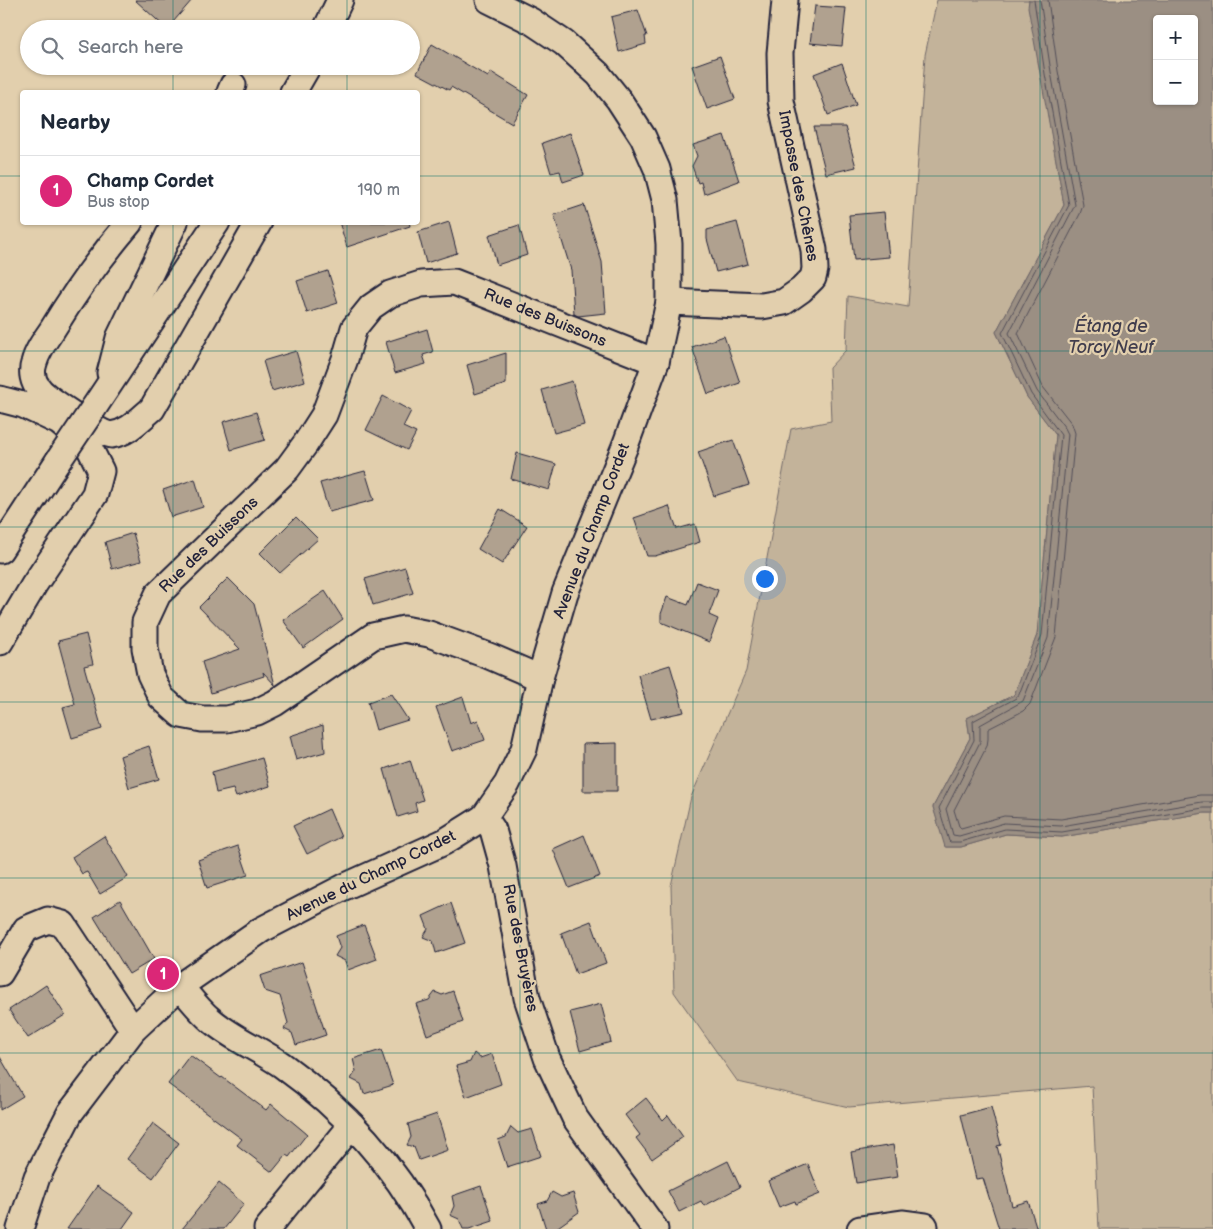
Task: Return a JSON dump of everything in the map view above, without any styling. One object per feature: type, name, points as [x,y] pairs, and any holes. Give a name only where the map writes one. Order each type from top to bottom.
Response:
[{"type":"street","points":[[330,20],[340,0]]},
{"type":"street","name":"Avenue du Champ Cordet","points":[[20,1229],[37,1177],[70,1113],[133,1030],[180,986],[261,930],[344,888],[444,842],[484,817],[507,784],[524,749],[540,678],[566,593],[625,446],[656,362],[669,302],[668,244],[665,200],[658,169],[643,137],[619,100],[598,74],[564,44],[531,21],[489,0]]},
{"type":"street","name":"Impasse des Chênes","points":[[669,302],[762,306],[784,302],[801,290],[813,278],[815,268],[814,250],[781,101],[780,54],[785,0]]},
{"type":"street","points":[[294,90],[303,75]]},
{"type":"street","points":[[128,225],[64,310],[39,350],[33,364],[33,376],[37,387],[46,396],[98,431],[109,436],[126,432],[152,409],[257,225]]},
{"type":"street","points":[[93,409],[110,370],[119,338],[174,225]]},
{"type":"street","points":[[0,550],[216,225]]},
{"type":"street","name":"Rue des Buissons","points":[[540,678],[489,656],[429,634],[404,629],[373,636],[274,703],[257,712],[227,719],[202,719],[181,715],[161,696],[150,674],[145,648],[145,622],[158,594],[287,469],[324,415],[345,359],[354,328],[371,307],[390,294],[421,284],[454,282],[656,362]]},
{"type":"street","points":[[0,399],[23,405],[59,422],[89,447],[101,471],[96,494],[34,585],[0,642]]},
{"type":"street","name":"Rue des Bruyères","points":[[484,817],[493,830],[503,866],[527,998],[547,1058],[575,1118],[655,1229]]},
{"type":"street","points":[[0,973],[26,929],[48,920],[63,924],[133,1030]]},
{"type":"street","points":[[180,986],[211,1020],[280,1064],[310,1086],[352,1125],[384,1161],[406,1191],[428,1229]]},
{"type":"street","points":[[267,1229],[352,1125]]},
{"type":"street","points":[[860,1229],[902,1223],[925,1226]]},
{"type":"shaded area","points":[[937,0],[1029,0],[1064,205],[996,332],[1027,397],[1056,435],[1037,635],[1014,695],[967,718],[970,738],[933,807],[946,847],[961,847],[1006,834],[1062,837],[1213,813],[1213,1229],[1099,1229],[1092,1086],[849,1107],[738,1082],[674,992],[671,886],[691,797],[746,671],[791,429],[831,421],[829,368],[846,350],[848,296],[908,307],[925,55]]},
{"type":"water","name":"Étang de Torcy Neuf","points":[[1029,0],[1213,0],[1213,813],[1062,837],[1006,834],[961,847],[945,847],[933,807],[970,738],[967,718],[1014,695],[1037,635],[1056,435],[1027,397],[996,332],[1064,205],[1028,7]]},
{"type":"building","points":[[135,0],[192,0],[175,20],[157,20]]},
{"type":"building","points":[[815,6],[846,8],[842,46],[810,43]]},
{"type":"building","points":[[638,10],[647,36],[645,36],[646,44],[619,52],[611,17]]},
{"type":"building","points":[[432,44],[488,77],[491,72],[528,95],[512,123],[451,87],[449,90],[420,75],[420,67]]},
{"type":"building","points":[[720,56],[735,99],[707,109],[692,66]]},
{"type":"building","points":[[842,63],[856,105],[828,115],[814,74]]},
{"type":"building","points":[[814,127],[845,127],[856,167],[826,174]]},
{"type":"building","points":[[570,133],[584,175],[563,182],[560,171],[551,173],[542,143]]},
{"type":"building","points":[[724,135],[739,181],[704,194],[701,182],[698,183],[692,166],[697,156],[693,145]]},
{"type":"building","points":[[584,205],[602,262],[606,313],[578,316],[574,314],[571,270],[554,215]]},
{"type":"building","points":[[884,212],[889,257],[854,260],[849,215]]},
{"type":"building","points":[[449,222],[457,253],[426,263],[418,232]]},
{"type":"building","points":[[737,222],[748,264],[716,272],[707,239],[707,230]]},
{"type":"building","points":[[340,225],[410,225],[410,226],[347,247]]},
{"type":"building","points":[[519,225],[527,255],[497,265],[489,235]]},
{"type":"building","points":[[328,271],[338,303],[307,313],[297,281]]},
{"type":"building","points":[[427,329],[433,352],[423,355],[426,364],[395,373],[386,342]]},
{"type":"building","points":[[724,336],[740,383],[708,394],[692,347]]},
{"type":"building","points":[[296,351],[305,381],[272,391],[263,361]]},
{"type":"building","points":[[506,353],[506,384],[475,394],[467,365]]},
{"type":"building","points":[[572,381],[584,425],[554,433],[542,390]]},
{"type":"building","points":[[383,396],[411,411],[403,427],[416,433],[407,450],[366,430]]},
{"type":"building","points":[[256,412],[265,440],[231,450],[223,422]]},
{"type":"building","points":[[733,440],[749,485],[714,496],[698,452]]},
{"type":"building","points":[[517,453],[556,464],[549,490],[511,479]]},
{"type":"building","points":[[365,471],[374,500],[329,512],[320,483]]},
{"type":"building","points":[[195,479],[203,507],[171,517],[163,490]]},
{"type":"building","points":[[669,506],[677,529],[695,524],[700,542],[655,556],[647,556],[634,518]]},
{"type":"building","points":[[500,509],[527,526],[502,564],[478,549]]},
{"type":"building","points":[[296,517],[318,539],[280,573],[260,553]]},
{"type":"building","points":[[133,533],[141,561],[112,569],[105,542]]},
{"type":"building","points":[[405,567],[413,593],[373,605],[365,579]]},
{"type":"building","points":[[228,578],[254,604],[275,685],[263,672],[264,676],[211,693],[202,662],[240,649],[199,607]]},
{"type":"building","points":[[697,582],[718,590],[709,615],[718,619],[709,642],[661,622],[661,614],[667,597],[688,605]]},
{"type":"building","points":[[325,591],[343,619],[303,648],[283,620]]},
{"type":"building","points":[[86,634],[93,664],[84,666],[102,729],[72,738],[63,707],[75,704],[58,641]]},
{"type":"building","points":[[670,665],[684,712],[651,719],[638,675]]},
{"type":"building","points":[[391,694],[408,720],[376,730],[368,702]]},
{"type":"building","points":[[463,697],[471,723],[478,720],[485,740],[452,751],[436,707]]},
{"type":"building","points":[[323,725],[325,752],[296,760],[290,736]]},
{"type":"building","points":[[617,743],[617,791],[583,791],[583,744]]},
{"type":"building","points":[[149,746],[159,779],[129,788],[120,756]]},
{"type":"building","points":[[262,758],[270,786],[236,797],[233,789],[216,793],[212,772]]},
{"type":"building","points":[[410,760],[423,800],[415,803],[417,811],[398,817],[384,769]]},
{"type":"building","points":[[329,809],[341,837],[307,854],[293,826]]},
{"type":"building","points":[[584,835],[600,876],[569,888],[553,849]]},
{"type":"building","points":[[104,836],[128,877],[100,894],[87,872],[82,874],[72,857]]},
{"type":"building","points":[[238,846],[248,875],[207,888],[198,860]]},
{"type":"building","points":[[120,900],[154,959],[129,974],[94,917]]},
{"type":"building","points":[[451,903],[465,943],[436,953],[433,941],[423,937],[428,929],[423,916]]},
{"type":"building","points":[[591,921],[606,963],[576,974],[561,933]]},
{"type":"building","points":[[364,925],[377,959],[348,970],[345,961],[335,956],[340,948],[336,936]]},
{"type":"building","points":[[302,962],[326,1035],[296,1045],[292,1033],[284,1029],[288,1023],[280,996],[265,991],[260,976]]},
{"type":"building","points":[[46,985],[65,1015],[28,1038],[9,1010]]},
{"type":"building","points":[[453,991],[463,1022],[427,1035],[416,1004],[429,1000],[435,992],[442,995]]},
{"type":"building","points":[[601,1004],[611,1042],[580,1051],[570,1012]]},
{"type":"building","points":[[381,1050],[393,1085],[364,1094],[361,1084],[351,1079],[356,1071],[353,1059]]},
{"type":"building","points":[[474,1053],[480,1058],[492,1054],[501,1084],[466,1097],[456,1066],[470,1062]]},
{"type":"building","points":[[190,1055],[266,1110],[271,1104],[307,1134],[289,1157],[286,1155],[272,1172],[237,1145],[242,1139],[168,1084]]},
{"type":"building","points":[[0,1057],[23,1096],[0,1110]]},
{"type":"building","points":[[646,1098],[663,1120],[668,1115],[683,1137],[652,1159],[636,1138],[640,1135],[625,1115]]},
{"type":"building","points":[[991,1107],[1001,1145],[997,1146],[1012,1206],[1028,1201],[1037,1229],[999,1229],[983,1178],[976,1179],[961,1115]]},
{"type":"building","points":[[437,1114],[448,1150],[419,1160],[414,1147],[407,1145],[411,1137],[408,1124]]},
{"type":"building","points":[[153,1123],[179,1143],[153,1178],[127,1159]]},
{"type":"building","points":[[511,1127],[518,1133],[532,1129],[541,1156],[507,1167],[498,1140],[506,1137]]},
{"type":"building","points":[[893,1145],[898,1177],[856,1183],[851,1152]]},
{"type":"building","points":[[728,1161],[740,1187],[704,1206],[701,1201],[679,1212],[668,1191]]},
{"type":"building","points":[[808,1164],[820,1194],[796,1204],[795,1201],[779,1207],[768,1181]]},
{"type":"building","points":[[219,1183],[244,1204],[224,1229],[182,1229]]},
{"type":"building","points":[[97,1186],[134,1212],[122,1229],[67,1229]]},
{"type":"building","points":[[481,1186],[493,1221],[469,1229],[463,1229],[459,1219],[450,1215],[454,1206],[452,1196]]},
{"type":"building","points":[[552,1192],[561,1197],[573,1193],[579,1212],[555,1229],[546,1229],[538,1204],[547,1201]]},
{"type":"place","name":"Champ Cordet","points":[[163,974]]}]
